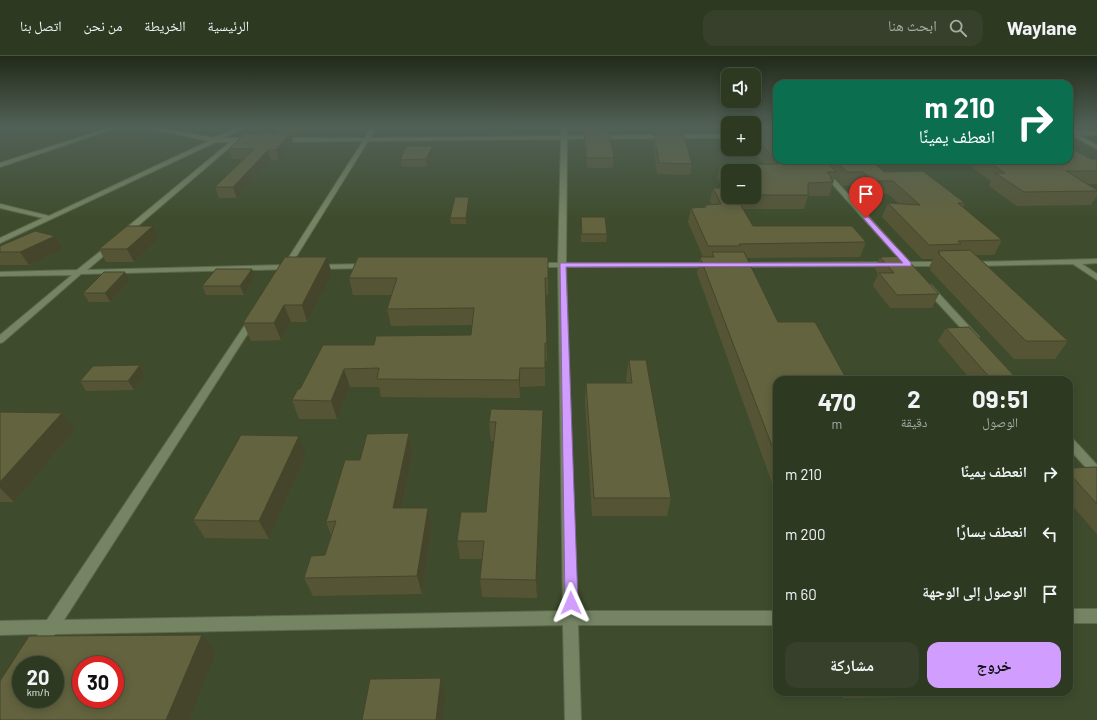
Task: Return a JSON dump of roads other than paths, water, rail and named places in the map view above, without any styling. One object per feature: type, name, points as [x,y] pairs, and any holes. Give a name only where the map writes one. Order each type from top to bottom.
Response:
[{"type":"street","points":[[0,165],[21,158]]},
{"type":"street","points":[[0,241],[176,158]]},
{"type":"street","points":[[0,340],[214,158]]},
{"type":"street","points":[[278,280],[290,267],[354,158]]},
{"type":"street","points":[[564,158],[562,265],[572,618],[573,720]]},
{"type":"street","points":[[818,164],[911,268]]},
{"type":"street","points":[[0,206],[50,218]]},
{"type":"street","points":[[964,264],[1097,261]]},
{"type":"street","points":[[1075,262],[1097,278]]},
{"type":"street","points":[[531,265],[723,265],[911,268],[948,264]]},
{"type":"street","points":[[310,267],[373,266]]},
{"type":"street","points":[[0,274],[290,267]]},
{"type":"street","points":[[924,282],[982,345]]},
{"type":"street","points":[[32,656],[53,627],[260,307]]},
{"type":"street","points":[[1073,446],[1097,472]]},
{"type":"street","points":[[1073,616],[1097,616]]},
{"type":"street","points":[[0,628],[572,618],[773,618]]}]
